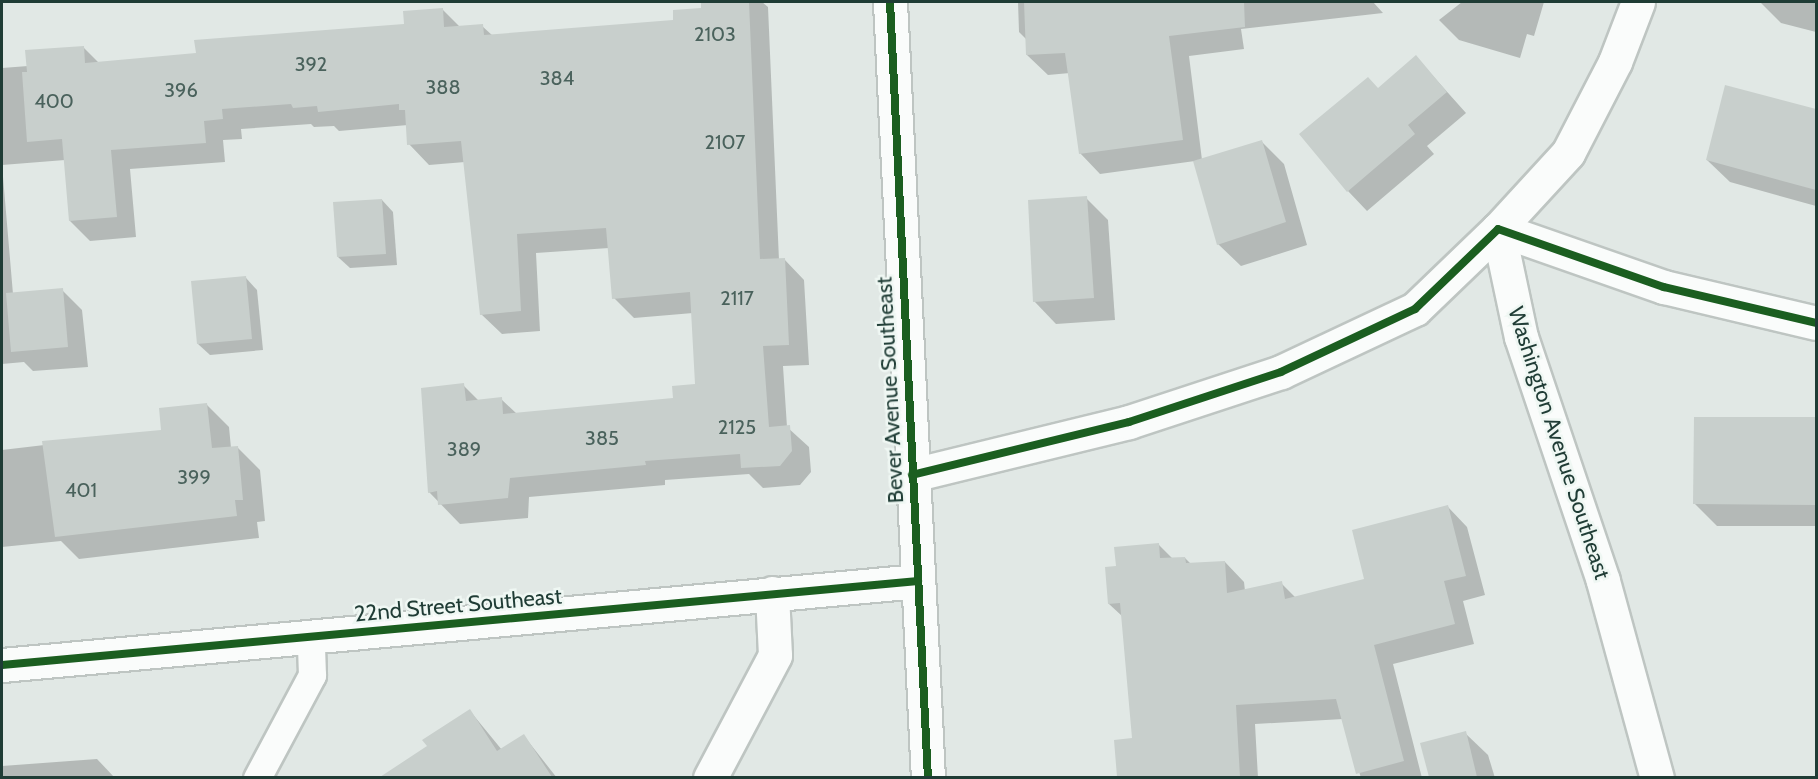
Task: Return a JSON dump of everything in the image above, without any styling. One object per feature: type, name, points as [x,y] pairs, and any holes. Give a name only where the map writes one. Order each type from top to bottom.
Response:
[{"type":"street","name":"Bever Avenue Southeast","points":[[890,2],[928,777]]},
{"type":"street","points":[[912,475],[1129,422],[1281,372],[1414,309],[1498,229],[1568,153],[1615,62],[1638,2]]},
{"type":"street","points":[[1498,229],[1664,287],[1816,323]]},
{"type":"street","name":"Washington Avenue Southeast","points":[[1498,229],[1521,337],[1603,581],[1657,777]]},
{"type":"street","name":"22nd Street Southeast","points":[[2,665],[918,581]]},
{"type":"street","points":[[710,777],[775,655],[772,594]]},
{"type":"lane","points":[[257,777],[312,675],[311,637]]},
{"type":"building","points":[[701,2],[749,2],[760,259],[785,258],[789,345],[763,346],[769,427],[790,425],[792,451],[780,466],[741,468],[740,454],[645,461],[646,465],[510,478],[508,498],[438,505],[437,491],[428,493],[421,388],[464,383],[466,401],[502,397],[503,414],[673,398],[672,386],[695,384],[690,292],[612,299],[606,228],[517,234],[521,311],[480,315],[461,141],[407,145],[405,110],[399,110],[399,104],[318,112],[317,106],[293,108],[291,104],[222,109],[223,119],[204,121],[206,143],[111,150],[117,217],[69,221],[62,139],[27,142],[22,72],[27,72],[25,50],[84,46],[85,63],[196,53],[194,40],[404,24],[403,11],[443,8],[444,27],[483,24],[484,35],[673,20],[673,10],[701,8]]},
{"type":"building","points":[[1024,2],[1244,2],[1245,27],[1169,36],[1183,140],[1079,154],[1065,53],[1026,55]]},
{"type":"building","points":[[1416,55],[1447,92],[1408,125],[1415,134],[1347,192],[1299,134],[1368,77],[1378,88]]},
{"type":"building","points":[[1725,85],[1816,109],[1816,190],[1706,160]]},
{"type":"building","points":[[1262,140],[1286,222],[1217,245],[1193,161]]},
{"type":"building","points":[[1087,196],[1094,298],[1033,302],[1028,200]]},
{"type":"building","points":[[382,199],[386,254],[337,257],[333,202]]},
{"type":"building","points":[[246,276],[252,339],[197,344],[191,281]]},
{"type":"building","points":[[63,288],[68,347],[11,352],[6,293]]},
{"type":"building","points":[[207,403],[212,448],[238,446],[243,500],[235,500],[237,516],[55,537],[42,441],[161,430],[159,408]]},
{"type":"building","points":[[1694,417],[1816,417],[1816,505],[1693,504]]},
{"type":"building","points":[[1448,505],[1466,576],[1444,581],[1455,624],[1374,645],[1404,761],[1356,774],[1336,699],[1236,705],[1240,777],[1117,777],[1114,740],[1132,738],[1120,603],[1108,604],[1105,567],[1116,566],[1114,547],[1159,543],[1160,558],[1185,557],[1186,563],[1225,561],[1227,593],[1282,581],[1285,599],[1364,579],[1352,530]]},
{"type":"building","points":[[470,709],[497,751],[524,734],[552,777],[380,777],[427,746],[422,740]]},
{"type":"building","points":[[1466,731],[1477,777],[1429,777],[1420,743]]},
{"type":"cycle path","points":[[890,2],[928,778]]},
{"type":"cycle path","points":[[912,475],[1129,422],[1281,372],[1415,309],[1498,229],[1664,287],[1816,323]]},
{"type":"cycle path","points":[[2,665],[918,581]]}]
